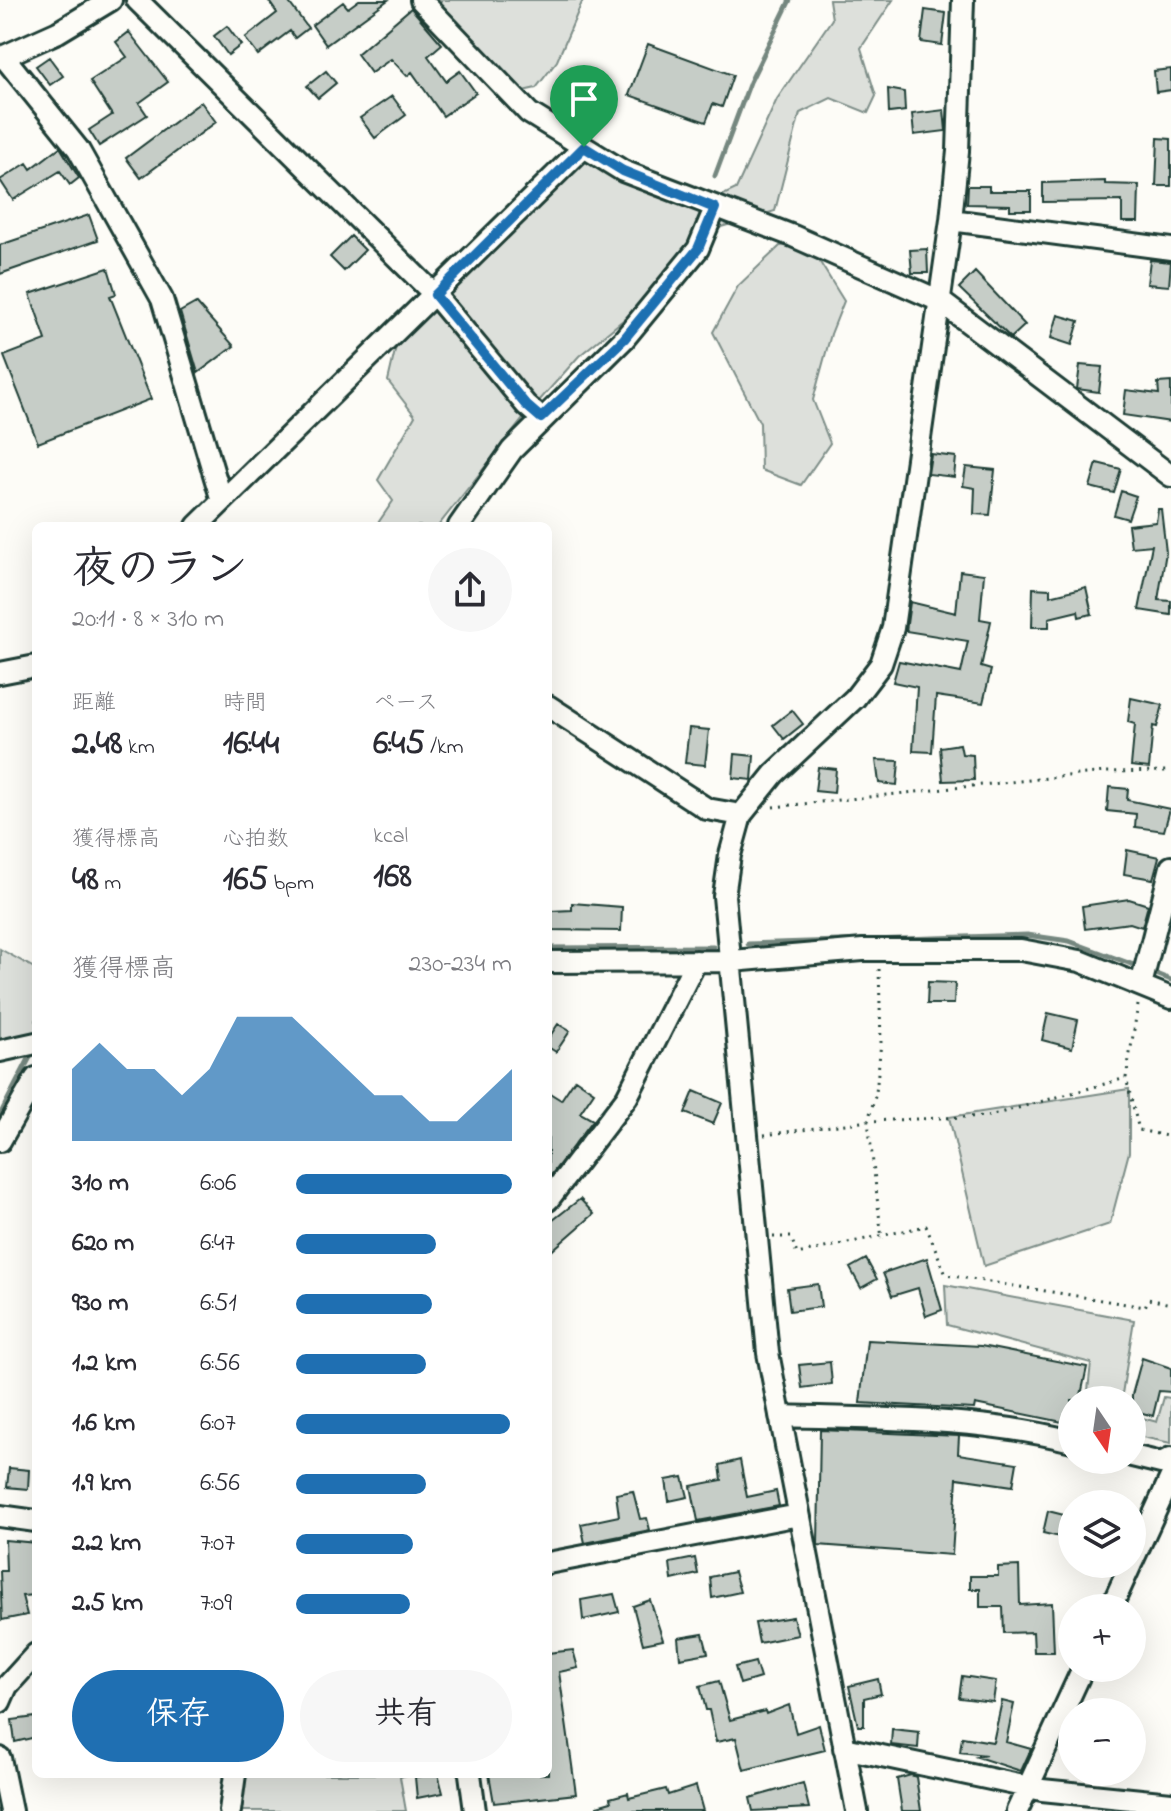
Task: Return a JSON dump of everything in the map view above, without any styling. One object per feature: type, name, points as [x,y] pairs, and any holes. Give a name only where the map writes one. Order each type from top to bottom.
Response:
[{"type":"street","points":[[111,0],[58,32],[2,57],[78,149],[162,299],[222,501]]},
{"type":"street","points":[[137,0],[435,295],[526,405],[541,418]]},
{"type":"street","points":[[421,0],[529,113],[623,171],[793,236],[940,301],[1171,476]]},
{"type":"street","points":[[857,1811],[768,1353],[724,896],[730,855],[741,815],[774,774],[855,698],[881,664],[893,628],[951,220],[958,151],[963,0]]},
{"type":"street","points":[[201,522],[584,147]]},
{"type":"street","points":[[462,522],[512,450],[624,339],[698,249],[715,208]]},
{"type":"street","points":[[951,220],[1171,249]]},
{"type":"street","points":[[0,673],[32,667]]},
{"type":"street","points":[[552,709],[707,809],[741,815]]},
{"type":"street","points":[[1143,973],[1171,867]]},
{"type":"street","points":[[552,962],[732,961],[879,950],[1048,953],[1143,973],[1171,998]]},
{"type":"street","points":[[552,1195],[627,1097],[696,961]]},
{"type":"street","points":[[0,1051],[32,1044]]},
{"type":"street","points":[[0,1141],[32,1085]]},
{"type":"street","points":[[780,1416],[941,1420],[1058,1437]]},
{"type":"street","points":[[1146,1459],[1161,1463],[1171,1458]]},
{"type":"street","points":[[1146,1532],[1171,1477]]},
{"type":"street","points":[[552,1562],[799,1515]]},
{"type":"street","points":[[0,1516],[32,1520]]},
{"type":"street","points":[[0,1702],[7,1686],[32,1658]]},
{"type":"street","points":[[1017,1811],[1076,1682]]},
{"type":"street","points":[[844,1748],[1028,1786],[1171,1803]]},
{"type":"street","points":[[0,1758],[11,1811]]},
{"type":"street","points":[[230,1811],[234,1778]]},
{"type":"street","points":[[471,1778],[475,1811]]},
{"type":"path","points":[[741,815],[766,808],[918,791],[1105,772],[1171,771]]},
{"type":"path","points":[[879,950],[881,1042],[876,1093],[868,1121],[882,1239]]},
{"type":"path","points":[[1143,973],[1126,1078],[1139,1130],[1171,1137]]},
{"type":"path","points":[[748,1137],[868,1121],[989,1116],[1126,1078]]},
{"type":"path","points":[[758,1238],[791,1237],[797,1254],[882,1239],[926,1226],[946,1275],[1145,1307],[1148,1299],[1171,1304]]},
{"type":"shaded area","points":[[426,0],[583,0],[557,61],[536,88],[510,94]]},
{"type":"shaded area","points":[[829,0],[893,0],[861,48],[876,96],[868,113],[831,98],[800,113],[775,211],[721,227],[671,281],[579,356],[523,419],[441,522],[379,522],[393,501],[378,480],[415,416],[388,381],[400,329],[576,155],[694,209],[736,189],[777,99],[832,19]]},
{"type":"shaded area","points":[[808,243],[844,301],[831,334],[813,400],[830,443],[801,485],[761,470],[760,423],[713,332],[738,286],[780,246]]},
{"type":"shaded area","points":[[0,949],[32,967],[32,1036],[0,1040]]},
{"type":"shaded area","points":[[1129,1089],[1129,1152],[1110,1224],[984,1266],[949,1117]]},
{"type":"shaded area","points":[[945,1285],[1134,1320],[1123,1386],[1089,1386],[1091,1363],[947,1325]]},
{"type":"shaded area","points":[[1164,1397],[1171,1398],[1171,1443],[1146,1438],[1146,1419],[1157,1422]]},
{"type":"shaded area","points":[[243,1778],[400,1778],[406,1811],[238,1811]]},
{"type":"building","points":[[268,0],[287,0],[308,28],[295,38],[290,31],[258,55],[245,38],[277,13]]},
{"type":"building","points":[[359,0],[388,0],[326,45],[312,25],[343,2],[348,8]]},
{"type":"building","points":[[411,8],[442,44],[428,56],[446,81],[460,71],[476,93],[443,116],[412,72],[407,76],[391,59],[371,73],[357,54]]},
{"type":"building","points":[[925,10],[946,13],[942,45],[921,42]]},
{"type":"building","points":[[227,26],[241,45],[228,55],[214,36]]},
{"type":"building","points":[[129,32],[168,82],[139,103],[147,115],[99,146],[89,130],[112,115],[90,81],[127,57],[116,42]]},
{"type":"building","points":[[648,44],[733,75],[722,107],[713,104],[706,122],[629,95]]},
{"type":"building","points":[[49,57],[63,76],[50,85],[36,66]]},
{"type":"building","points":[[1171,69],[1171,90],[1156,92],[1154,71]]},
{"type":"building","points":[[326,71],[336,83],[318,98],[307,86]]},
{"type":"building","points":[[888,89],[904,92],[905,111],[889,113]]},
{"type":"building","points":[[392,96],[406,115],[375,138],[360,118]]},
{"type":"building","points":[[201,102],[216,122],[141,178],[126,158]]},
{"type":"building","points":[[944,110],[946,131],[914,135],[912,114]]},
{"type":"building","points":[[1158,138],[1171,139],[1171,186],[1156,186]]},
{"type":"building","points":[[60,147],[79,178],[70,185],[60,171],[13,200],[0,180],[27,163],[31,169]]},
{"type":"building","points":[[1105,181],[1105,184],[1139,185],[1138,222],[1122,222],[1122,201],[1043,202],[1043,183]]},
{"type":"building","points":[[968,186],[989,186],[989,191],[1031,191],[1031,210],[1010,210],[1010,205],[967,204]]},
{"type":"building","points":[[89,215],[98,240],[0,274],[0,245]]},
{"type":"building","points":[[351,236],[365,250],[344,271],[330,257]]},
{"type":"building","points":[[927,249],[928,273],[912,273],[910,250]]},
{"type":"building","points":[[1150,260],[1171,262],[1169,286],[1147,284]]},
{"type":"building","points":[[108,268],[116,294],[110,296],[151,399],[38,443],[4,356],[46,340],[30,294]]},
{"type":"building","points":[[975,272],[1025,325],[1011,338],[959,288]]},
{"type":"building","points":[[196,303],[234,346],[198,373],[180,312]]},
{"type":"building","points":[[1058,315],[1079,321],[1072,345],[1051,338]]},
{"type":"building","points":[[1080,365],[1102,367],[1099,392],[1077,389]]},
{"type":"building","points":[[1171,382],[1171,422],[1123,415],[1126,390],[1159,394],[1158,383]]},
{"type":"building","points":[[931,454],[956,457],[954,477],[928,474]]},
{"type":"building","points":[[1097,463],[1121,469],[1114,493],[1090,487]]},
{"type":"building","points":[[966,467],[995,470],[990,515],[974,514],[975,488],[963,486]]},
{"type":"building","points":[[1121,491],[1136,496],[1128,519],[1114,515]]},
{"type":"building","points":[[1158,509],[1161,509],[1166,552],[1158,600],[1171,601],[1171,615],[1139,610],[1152,545],[1131,547],[1128,525],[1156,522]]},
{"type":"building","points":[[960,571],[984,574],[980,619],[991,621],[981,667],[991,670],[983,703],[936,696],[932,752],[913,751],[917,687],[893,682],[899,661],[961,673],[968,641],[906,631],[910,602],[956,613]]},
{"type":"building","points":[[1086,587],[1092,614],[1079,617],[1078,611],[1049,618],[1049,627],[1032,627],[1033,588],[1050,589],[1050,596]]},
{"type":"building","points":[[1131,698],[1163,705],[1157,727],[1153,726],[1149,768],[1131,766],[1135,724],[1128,722]]},
{"type":"building","points":[[792,710],[803,724],[784,739],[773,725]]},
{"type":"building","points":[[689,728],[709,730],[705,765],[685,763]]},
{"type":"building","points":[[960,744],[962,754],[973,755],[974,780],[943,781],[940,747]]},
{"type":"building","points":[[735,754],[754,756],[752,780],[733,778]]},
{"type":"building","points":[[876,760],[899,761],[897,785],[879,783]]},
{"type":"building","points":[[818,767],[836,769],[834,793],[815,791]]},
{"type":"building","points":[[1109,787],[1128,789],[1127,800],[1170,809],[1164,831],[1135,827],[1136,814],[1107,811]]},
{"type":"building","points":[[1127,850],[1159,857],[1153,879],[1124,874]]},
{"type":"building","points":[[1129,899],[1148,905],[1142,927],[1130,923],[1085,929],[1082,906]]},
{"type":"building","points":[[572,903],[622,907],[621,931],[552,930],[552,911],[572,910]]},
{"type":"building","points":[[928,982],[955,983],[954,1004],[927,1004]]},
{"type":"building","points":[[1048,1013],[1078,1020],[1072,1048],[1042,1040]]},
{"type":"building","points":[[558,1024],[570,1031],[556,1052],[552,1050],[552,1033]]},
{"type":"building","points":[[575,1079],[594,1092],[580,1113],[593,1120],[552,1174],[552,1094],[561,1100]]},
{"type":"building","points":[[694,1091],[722,1103],[713,1124],[685,1113]]},
{"type":"building","points":[[580,1199],[594,1214],[552,1251],[552,1221]]},
{"type":"building","points":[[927,1258],[942,1310],[926,1316],[918,1288],[892,1296],[883,1273]]},
{"type":"building","points":[[866,1259],[877,1279],[861,1288],[850,1268]]},
{"type":"building","points":[[818,1284],[821,1307],[790,1311],[787,1288]]},
{"type":"building","points":[[867,1340],[981,1346],[1087,1367],[1083,1386],[1058,1386],[1058,1421],[975,1404],[974,1409],[860,1403]]},
{"type":"building","points":[[1142,1358],[1171,1368],[1171,1392],[1159,1391],[1153,1416],[1146,1414],[1146,1386],[1134,1386]]},
{"type":"building","points":[[830,1362],[832,1384],[802,1388],[799,1365]]},
{"type":"building","points":[[820,1430],[959,1436],[958,1454],[1017,1463],[1013,1486],[957,1478],[952,1555],[818,1545]]},
{"type":"building","points":[[740,1460],[747,1497],[776,1491],[779,1506],[698,1521],[691,1486],[722,1480],[720,1465]]},
{"type":"building","points":[[9,1468],[29,1470],[28,1489],[7,1487]]},
{"type":"building","points":[[683,1477],[688,1497],[669,1501],[666,1480]]},
{"type":"building","points":[[633,1491],[640,1519],[647,1518],[650,1530],[585,1543],[581,1524],[619,1516],[616,1494]]},
{"type":"building","points":[[1048,1511],[1058,1514],[1058,1537],[1043,1533]]},
{"type":"building","points":[[5,1540],[32,1543],[32,1595],[22,1596],[27,1615],[2,1620],[0,1571],[6,1571]]},
{"type":"building","points":[[695,1558],[698,1574],[672,1580],[670,1563]]},
{"type":"building","points":[[1019,1566],[1020,1605],[1052,1603],[1054,1652],[1034,1652],[1033,1632],[1004,1633],[1003,1607],[980,1607],[980,1589],[970,1589],[970,1576],[998,1576],[998,1567]]},
{"type":"building","points":[[734,1572],[740,1592],[712,1598],[710,1577]]},
{"type":"building","points":[[614,1594],[619,1612],[583,1620],[581,1600]]},
{"type":"building","points":[[650,1600],[663,1640],[643,1644],[633,1606]]},
{"type":"building","points":[[793,1617],[798,1635],[759,1643],[755,1623]]},
{"type":"building","points":[[703,1634],[708,1653],[680,1658],[678,1638]]},
{"type":"building","points":[[573,1650],[578,1668],[559,1672],[576,1794],[494,1803],[490,1778],[552,1778],[552,1653]]},
{"type":"building","points":[[755,1662],[760,1678],[740,1684],[735,1667]]},
{"type":"building","points":[[962,1676],[996,1681],[993,1702],[959,1698]]},
{"type":"building","points":[[878,1679],[881,1694],[864,1698],[864,1726],[858,1726],[849,1686]]},
{"type":"building","points":[[719,1681],[730,1720],[765,1711],[766,1714],[789,1705],[796,1733],[819,1725],[825,1750],[744,1770],[736,1738],[716,1742],[709,1710],[706,1710],[700,1686]]},
{"type":"building","points":[[1002,1701],[1014,1704],[1006,1742],[1031,1749],[1021,1771],[977,1757],[986,1755],[960,1752],[962,1737],[993,1742]]},
{"type":"building","points":[[32,1718],[32,1738],[15,1742],[12,1720]]},
{"type":"building","points":[[892,1729],[919,1732],[918,1748],[891,1745]]},
{"type":"building","points":[[911,1775],[916,1777],[921,1811],[902,1811],[897,1779]]},
{"type":"building","points":[[415,1778],[439,1778],[443,1793],[417,1798]]},
{"type":"building","points":[[803,1783],[809,1808],[753,1811],[750,1798]]},
{"type":"building","points":[[696,1786],[703,1811],[597,1811],[597,1806],[611,1802],[610,1798],[628,1793],[629,1798],[666,1789],[668,1795]]},
{"type":"waterway","points":[[715,176],[750,82],[790,0]]},
{"type":"waterway","points":[[748,944],[1027,935],[1069,941],[1142,968]]},
{"type":"waterway","points":[[552,948],[713,947]]},
{"type":"waterway","points":[[1151,972],[1171,980]]},
{"type":"waterway","points":[[0,1115],[30,1057]]},
{"type":"route","points":[[584,147],[623,171],[715,208],[698,249],[624,339],[541,418],[526,405],[435,295],[584,147]]}]
